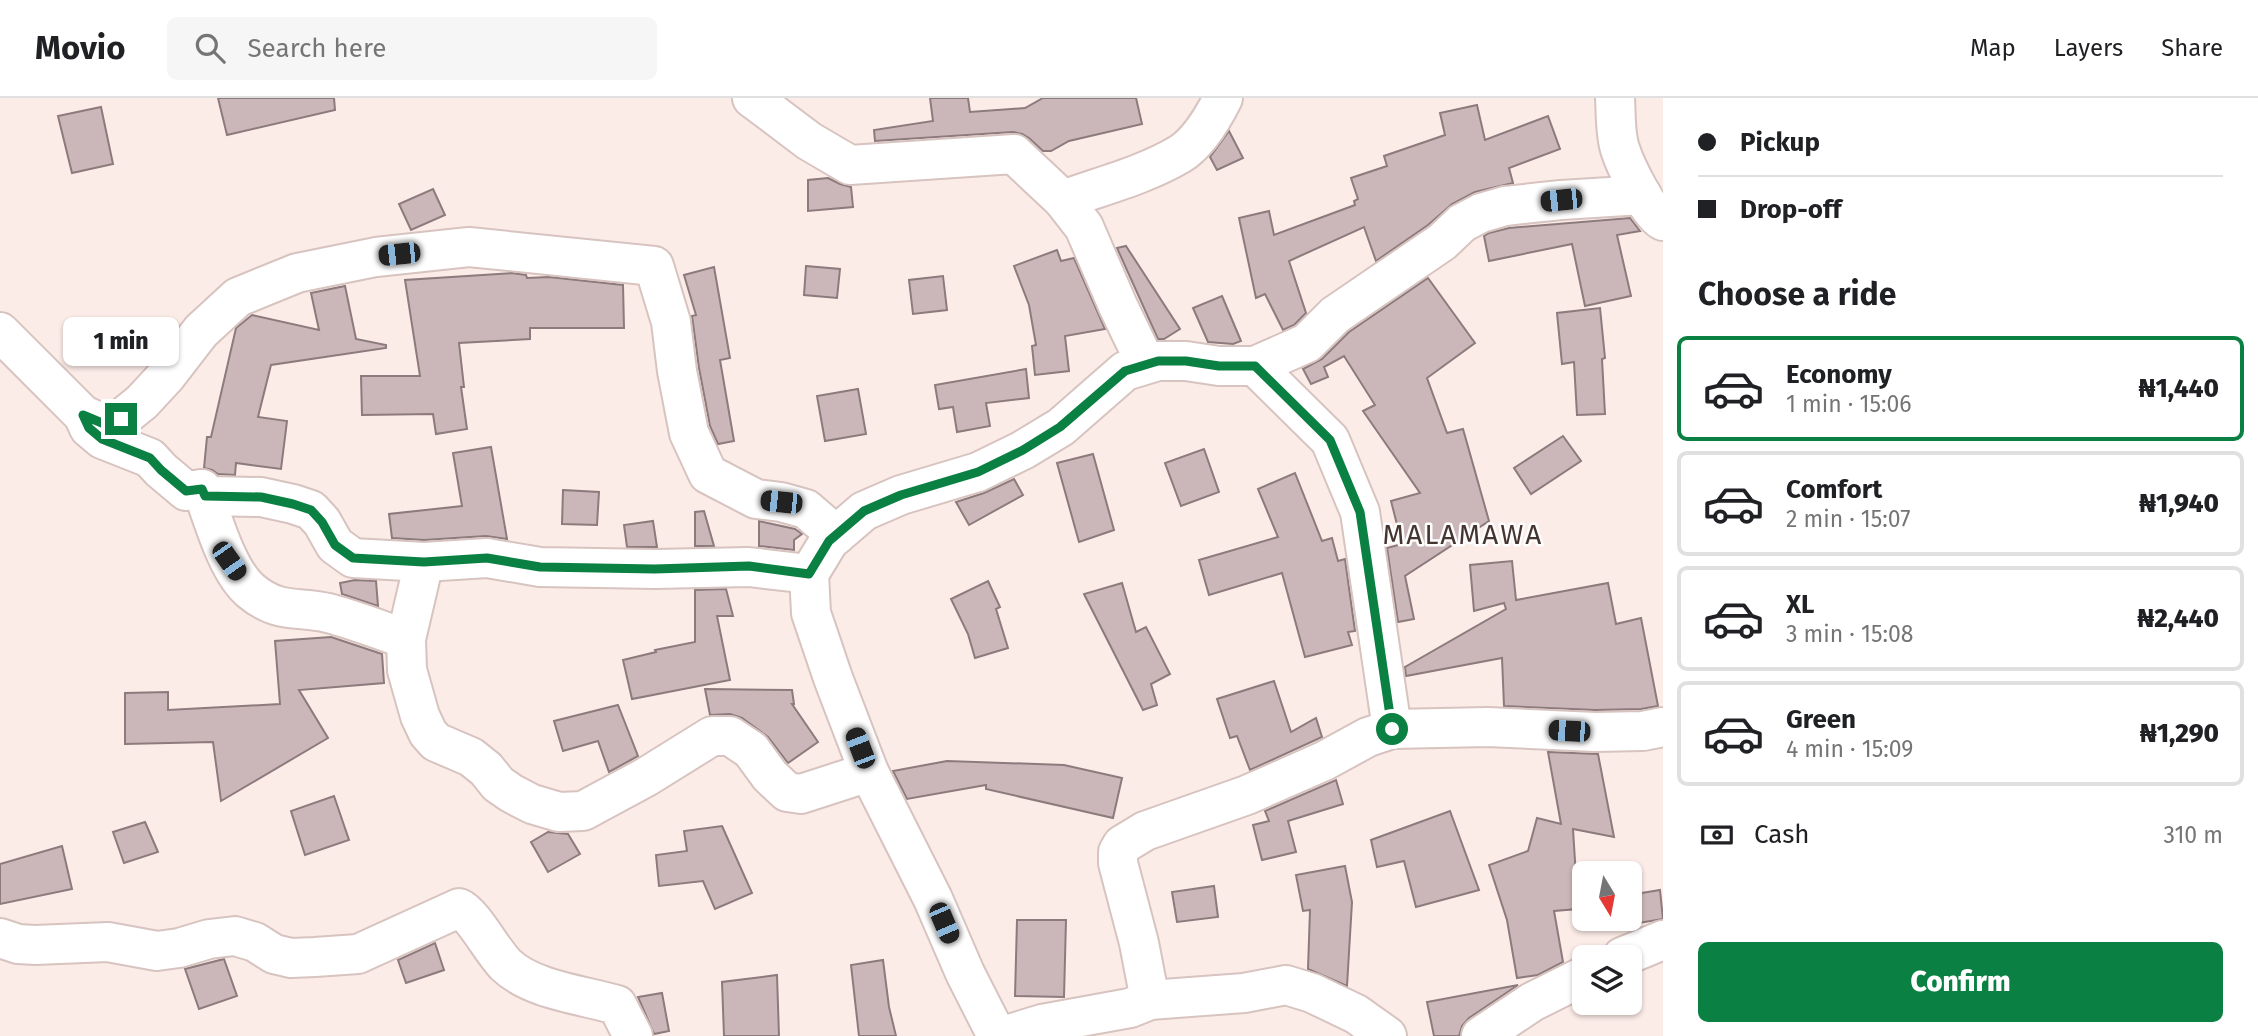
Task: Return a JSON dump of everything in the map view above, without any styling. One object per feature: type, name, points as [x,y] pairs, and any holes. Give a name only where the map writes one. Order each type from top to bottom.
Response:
[{"type":"street","points":[[752,98],[809,141],[850,165],[1014,154],[1063,200],[1084,227],[1146,364]]},
{"type":"street","points":[[1063,200],[1144,170],[1182,152],[1212,119],[1223,98]]},
{"type":"street","points":[[1615,98],[1620,148],[1653,208]]},
{"type":"street","points":[[997,1036],[965,973],[933,899],[869,772],[811,612],[809,574],[829,541],[864,511],[901,495],[978,472],[1023,450],[1060,427],[1125,371],[1158,361],[1255,366],[1307,343],[1335,315],[1442,242],[1462,223],[1481,213],[1505,206],[1549,201],[1653,208]]},
{"type":"street","points":[[83,415],[102,423],[121,419],[142,402],[201,331],[238,297],[297,273],[376,257],[469,247],[654,267],[671,322],[689,433],[708,474],[756,499],[806,509],[836,535]]},
{"type":"street","points":[[0,332],[83,415],[89,428],[102,439],[150,458],[186,491],[202,489]]},
{"type":"street","points":[[1255,366],[1330,440],[1360,512],[1392,729]]},
{"type":"street","points":[[202,489],[205,496],[261,497],[311,510],[322,522],[335,545],[353,558],[424,562],[487,558],[540,567],[655,569],[749,566],[809,574]]},
{"type":"street","points":[[202,489],[229,561],[249,590],[267,603],[291,610],[325,612],[406,639]]},
{"type":"street","points":[[424,562],[406,639],[407,670],[420,716],[436,742],[471,757],[486,769],[498,784],[532,804],[559,812],[583,811],[646,777],[712,736],[730,736],[751,750],[770,776],[787,792],[801,793],[869,772]]},
{"type":"street","points":[[1104,1036],[1140,1004],[1141,954],[1118,863],[1118,852],[1122,845],[1146,831],[1247,795],[1324,761],[1368,737],[1392,729],[1488,727],[1595,732],[1643,731],[1663,727]]},
{"type":"street","points":[[0,938],[18,944],[35,945],[108,942],[157,951],[235,936],[255,942],[274,954],[291,958],[358,954],[459,908],[467,911],[487,943],[507,966],[528,981],[617,1005],[633,1036]]},
{"type":"street","points":[[1642,949],[1663,940]]},
{"type":"street","points":[[1481,1036],[1532,1002],[1572,982]]},
{"type":"street","points":[[1003,1036],[1042,1024],[1140,1004],[1244,993],[1286,985],[1312,993],[1356,1014],[1387,1036]]},
{"type":"building","points":[[218,98],[334,98],[335,110],[227,135]]},
{"type":"building","points":[[930,98],[968,98],[970,112],[1025,108],[1043,98],[1136,98],[1142,124],[1069,141],[1051,151],[1043,151],[1029,138],[1013,132],[875,141],[874,130],[933,121]]},
{"type":"building","points":[[1477,105],[1485,140],[1548,116],[1560,149],[1509,168],[1513,183],[1475,192],[1452,204],[1428,225],[1376,261],[1364,227],[1289,261],[1306,313],[1294,325],[1283,330],[1265,294],[1256,298],[1239,218],[1269,211],[1274,235],[1355,205],[1354,201],[1358,199],[1351,178],[1387,166],[1384,156],[1445,135],[1440,113]]},
{"type":"building","points":[[101,107],[113,164],[72,173],[58,116]]},
{"type":"building","points":[[1229,131],[1243,158],[1217,170],[1210,157]]},
{"type":"building","points":[[828,178],[851,187],[853,207],[808,211],[808,180]]},
{"type":"building","points":[[433,189],[445,215],[411,230],[399,204]]},
{"type":"building","points":[[1630,218],[1640,231],[1617,235],[1631,296],[1585,306],[1572,244],[1489,261],[1484,236],[1489,233],[1509,228]]},
{"type":"building","points":[[1126,246],[1180,329],[1164,339],[1158,339],[1117,248]]},
{"type":"building","points":[[1057,250],[1061,261],[1074,258],[1105,329],[1065,336],[1069,371],[1035,375],[1032,346],[1036,345],[1029,305],[1014,266]]},
{"type":"building","points":[[806,266],[840,269],[837,298],[804,295]]},
{"type":"building","points":[[714,267],[730,358],[720,360],[734,441],[718,444],[710,426],[692,316],[696,315],[684,275]]},
{"type":"building","points":[[512,273],[526,275],[527,278],[549,277],[623,285],[624,328],[530,328],[530,339],[459,343],[467,429],[436,434],[433,414],[362,415],[361,376],[420,376],[405,280]]},
{"type":"building","points":[[943,276],[947,310],[913,314],[909,280]]},
{"type":"building","points":[[1428,278],[1475,343],[1427,378],[1447,433],[1463,429],[1489,521],[1405,576],[1414,619],[1398,622],[1387,548],[1402,544],[1391,501],[1420,493],[1363,411],[1375,405],[1344,356],[1324,367],[1328,377],[1311,384],[1303,369],[1322,359],[1349,332]]},
{"type":"building","points":[[345,286],[356,339],[386,345],[386,348],[271,365],[258,417],[287,421],[281,469],[236,463],[235,475],[218,474],[204,468],[207,437],[211,437],[236,328],[252,315],[319,330],[311,293]]},
{"type":"building","points":[[1222,296],[1241,341],[1233,344],[1208,342],[1193,308]]},
{"type":"building","points":[[1600,308],[1605,358],[1602,359],[1605,414],[1577,415],[1574,362],[1562,364],[1557,313]]},
{"type":"building","points":[[1026,369],[1029,398],[986,403],[990,426],[957,432],[953,407],[939,409],[935,385]]},
{"type":"building","points":[[858,389],[866,434],[825,441],[817,396]]},
{"type":"building","points":[[1563,436],[1581,461],[1531,494],[1514,468]]},
{"type":"building","points":[[491,447],[507,539],[486,536],[424,540],[392,538],[389,514],[462,506],[453,453]]},
{"type":"building","points":[[1204,449],[1219,492],[1181,506],[1165,463]]},
{"type":"building","points":[[1093,454],[1114,530],[1079,542],[1057,463]]},
{"type":"building","points":[[1295,473],[1322,541],[1332,538],[1338,561],[1345,559],[1355,631],[1348,632],[1352,645],[1305,657],[1282,573],[1209,595],[1199,560],[1278,537],[1258,489]]},
{"type":"building","points":[[1014,479],[1023,495],[969,525],[956,502]]},
{"type":"building","points":[[563,490],[599,492],[597,525],[562,524]]},
{"type":"building","points":[[704,511],[714,546],[695,546],[695,512]]},
{"type":"building","points":[[653,521],[657,547],[627,547],[624,525]]},
{"type":"building","points":[[759,521],[795,529],[802,534],[794,540],[794,550],[759,546]]},
{"type":"building","points":[[1512,561],[1516,600],[1608,583],[1616,624],[1641,618],[1658,706],[1595,710],[1504,706],[1502,658],[1406,676],[1405,667],[1506,609],[1504,603],[1474,611],[1470,565]]},
{"type":"building","points":[[355,580],[376,581],[378,606],[342,594],[340,583]]},
{"type":"building","points":[[988,581],[1000,607],[996,609],[1008,648],[975,658],[968,634],[951,599]]},
{"type":"building","points":[[1122,583],[1136,632],[1146,627],[1170,674],[1151,684],[1157,705],[1143,710],[1084,594]]},
{"type":"building","points":[[726,589],[733,616],[717,616],[730,680],[632,699],[623,660],[695,642],[695,590]]},
{"type":"building","points":[[331,637],[382,654],[384,683],[299,690],[328,738],[221,801],[213,742],[125,744],[125,693],[168,692],[168,710],[280,704],[275,641]]},
{"type":"building","points":[[1274,681],[1291,732],[1316,718],[1322,737],[1250,770],[1237,736],[1230,738],[1217,699]]},
{"type":"building","points":[[705,689],[792,690],[792,704],[818,742],[788,763],[768,737],[742,718],[730,714],[710,715]]},
{"type":"building","points":[[618,705],[638,756],[609,772],[598,741],[563,751],[554,721]]},
{"type":"building","points":[[1548,752],[1598,754],[1614,837],[1573,829],[1575,861],[1572,861],[1572,910],[1554,911],[1563,962],[1538,975],[1517,978],[1507,920],[1489,865],[1528,851],[1537,818],[1561,824]]},
{"type":"building","points":[[947,761],[1064,765],[1122,778],[1113,818],[986,789],[986,785],[907,799],[893,771]]},
{"type":"building","points":[[1336,780],[1343,804],[1288,821],[1296,852],[1262,860],[1253,825],[1269,821],[1265,811]]},
{"type":"building","points":[[334,796],[349,840],[305,855],[291,811]]},
{"type":"building","points":[[1450,811],[1479,890],[1416,907],[1404,861],[1377,867],[1371,840]]},
{"type":"building","points":[[145,822],[158,852],[124,863],[113,832]]},
{"type":"building","points":[[722,826],[752,893],[715,909],[703,881],[659,886],[656,855],[687,851],[684,831]]},
{"type":"building","points":[[548,832],[568,834],[580,854],[548,872],[531,842]]},
{"type":"building","points":[[62,846],[72,889],[0,904],[0,864]]},
{"type":"building","points":[[1345,866],[1352,902],[1347,986],[1308,969],[1310,910],[1303,911],[1296,875]]},
{"type":"building","points":[[1214,886],[1218,917],[1177,922],[1172,892]]},
{"type":"building","points":[[1660,890],[1663,919],[1642,922],[1642,893]]},
{"type":"building","points":[[1017,920],[1066,920],[1064,997],[1015,996]]},
{"type":"building","points":[[435,943],[444,970],[406,983],[398,960]]},
{"type":"building","points":[[224,959],[237,996],[199,1009],[185,969]]},
{"type":"building","points":[[883,960],[896,1036],[859,1036],[851,965]]},
{"type":"building","points":[[777,975],[779,1036],[724,1036],[722,982]]},
{"type":"building","points":[[1518,985],[1469,1018],[1462,1026],[1459,1036],[1434,1036],[1427,1002]]},
{"type":"building","points":[[662,993],[669,1031],[654,1034],[638,997]]},
{"type":"district","name":"MALAMAWA","points":[[1463,534]]},
{"type":"route","points":[[121,419],[102,423],[83,415],[89,428],[102,439],[150,458],[186,491],[202,489],[205,496],[261,497],[311,510],[322,522],[335,545],[353,558],[424,562],[487,558],[540,567],[655,569],[749,566],[809,574],[829,541],[864,511],[901,495],[978,472],[1023,450],[1060,427],[1125,371],[1158,361],[1255,366],[1330,440],[1360,512],[1392,729]]}]
